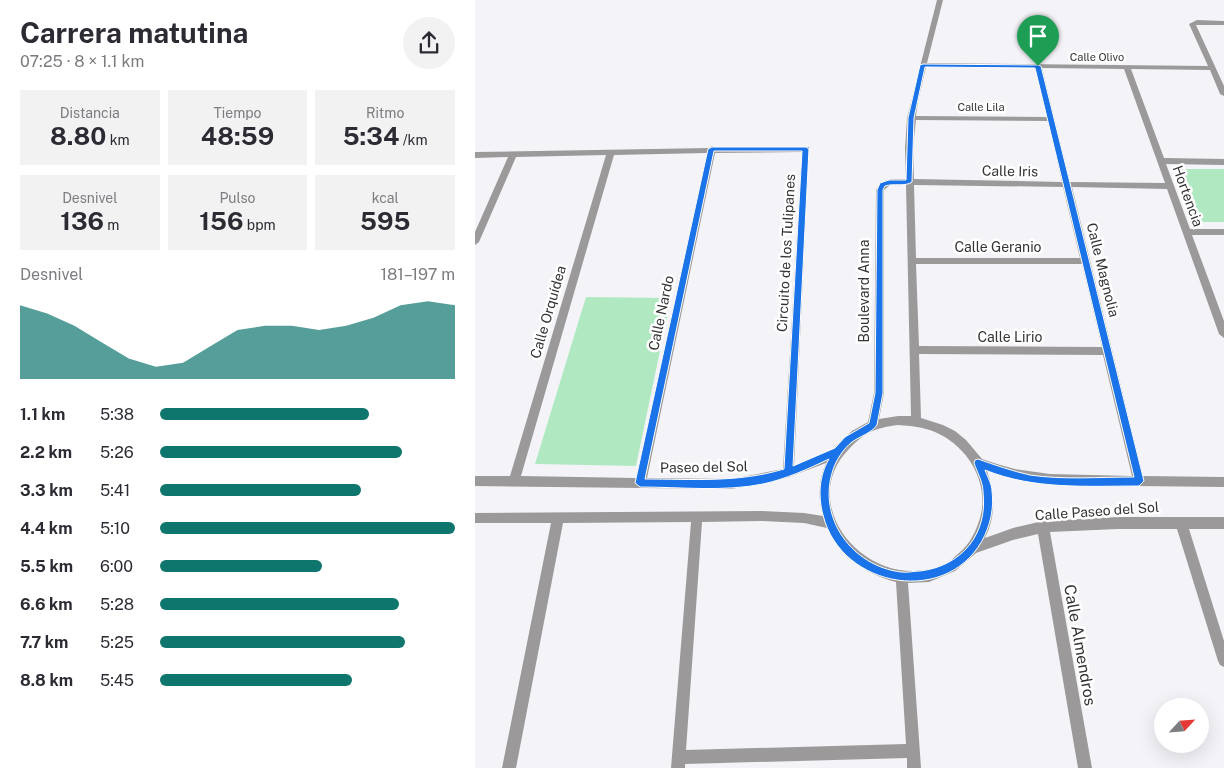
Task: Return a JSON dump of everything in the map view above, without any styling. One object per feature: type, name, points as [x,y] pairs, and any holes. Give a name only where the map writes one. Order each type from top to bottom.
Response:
[{"type":"street","points":[[916,421],[909,182],[911,118],[940,0]]},
{"type":"street","points":[[1224,23],[1197,22],[1192,24],[1224,94]]},
{"type":"street","name":"Calle Olivo","points":[[923,65],[1212,68]]},
{"type":"street","name":"Calle Magnolia","points":[[1038,66],[1139,481]]},
{"type":"street","name":"Hortencia","points":[[1127,67],[1224,334]]},
{"type":"street","name":"Calle Lila","points":[[911,118],[1051,119]]},
{"type":"street","name":"Circuito de los Tulipanes","points":[[475,155],[712,149],[806,149],[788,472]]},
{"type":"street","name":"Calle Nardo","points":[[640,483],[712,149]]},
{"type":"street","name":"Calle Orquídea","points":[[514,481],[611,152]]},
{"type":"street","points":[[475,242],[513,154]]},
{"type":"street","points":[[1161,161],[1224,162]]},
{"type":"street","name":"Boulevard Anna","points":[[873,425],[879,393],[880,190],[883,185],[889,182],[909,182]]},
{"type":"street","name":"Calle Iris","points":[[909,182],[1170,186]]},
{"type":"street","points":[[1187,232],[1224,232]]},
{"type":"street","name":"Calle Geranio","points":[[911,261],[1085,261]]},
{"type":"street","name":"Calle Lirio","points":[[913,350],[1107,351]]},
{"type":"street","name":"Paseo del Sol","points":[[894,420],[916,421],[940,428],[962,443],[978,463],[985,476],[989,505],[987,520],[975,547],[957,563],[936,574],[902,577],[879,571],[857,560],[841,543],[829,523],[824,504],[825,485],[829,467],[838,451],[848,440],[873,425],[894,420]]},
{"type":"street","name":"Paseo del Sol","points":[[475,481],[732,484],[763,480],[788,472],[838,451]]},
{"type":"street","name":"Calle Paseo del Sol","points":[[978,463],[1001,472],[1030,479],[1061,482],[1224,482]]},
{"type":"street","points":[[697,516],[679,762],[913,751]]},
{"type":"street","points":[[475,518],[783,516],[829,523]]},
{"type":"street","points":[[509,768],[558,517]]},
{"type":"street","points":[[1181,522],[1224,661]]},
{"type":"street","name":"Calle Paseo del Sol","points":[[975,547],[1013,534],[1043,528],[1181,522],[1224,523]]},
{"type":"street","name":"Calle Almendros","points":[[1043,528],[1085,768]]},
{"type":"street","points":[[902,577],[914,768]]},
{"type":"green space","points":[[1177,169],[1224,169],[1224,222],[1197,222]]},
{"type":"green space","points":[[586,297],[671,298],[636,466],[535,464]]},
{"type":"route","points":[[1038,66],[923,65],[911,118],[909,182],[889,182],[883,185],[880,190],[879,393],[873,425],[860,431],[838,451],[788,472],[763,480],[732,484],[640,483],[712,149],[806,149],[788,472],[809,464],[838,451],[829,467],[825,485],[824,504],[829,523],[841,543],[857,560],[879,571],[902,577],[919,577],[936,574],[964,558],[975,547],[987,520],[988,490],[985,476],[978,463],[1001,472],[1030,479],[1061,482],[1139,481],[1038,66]]}]
